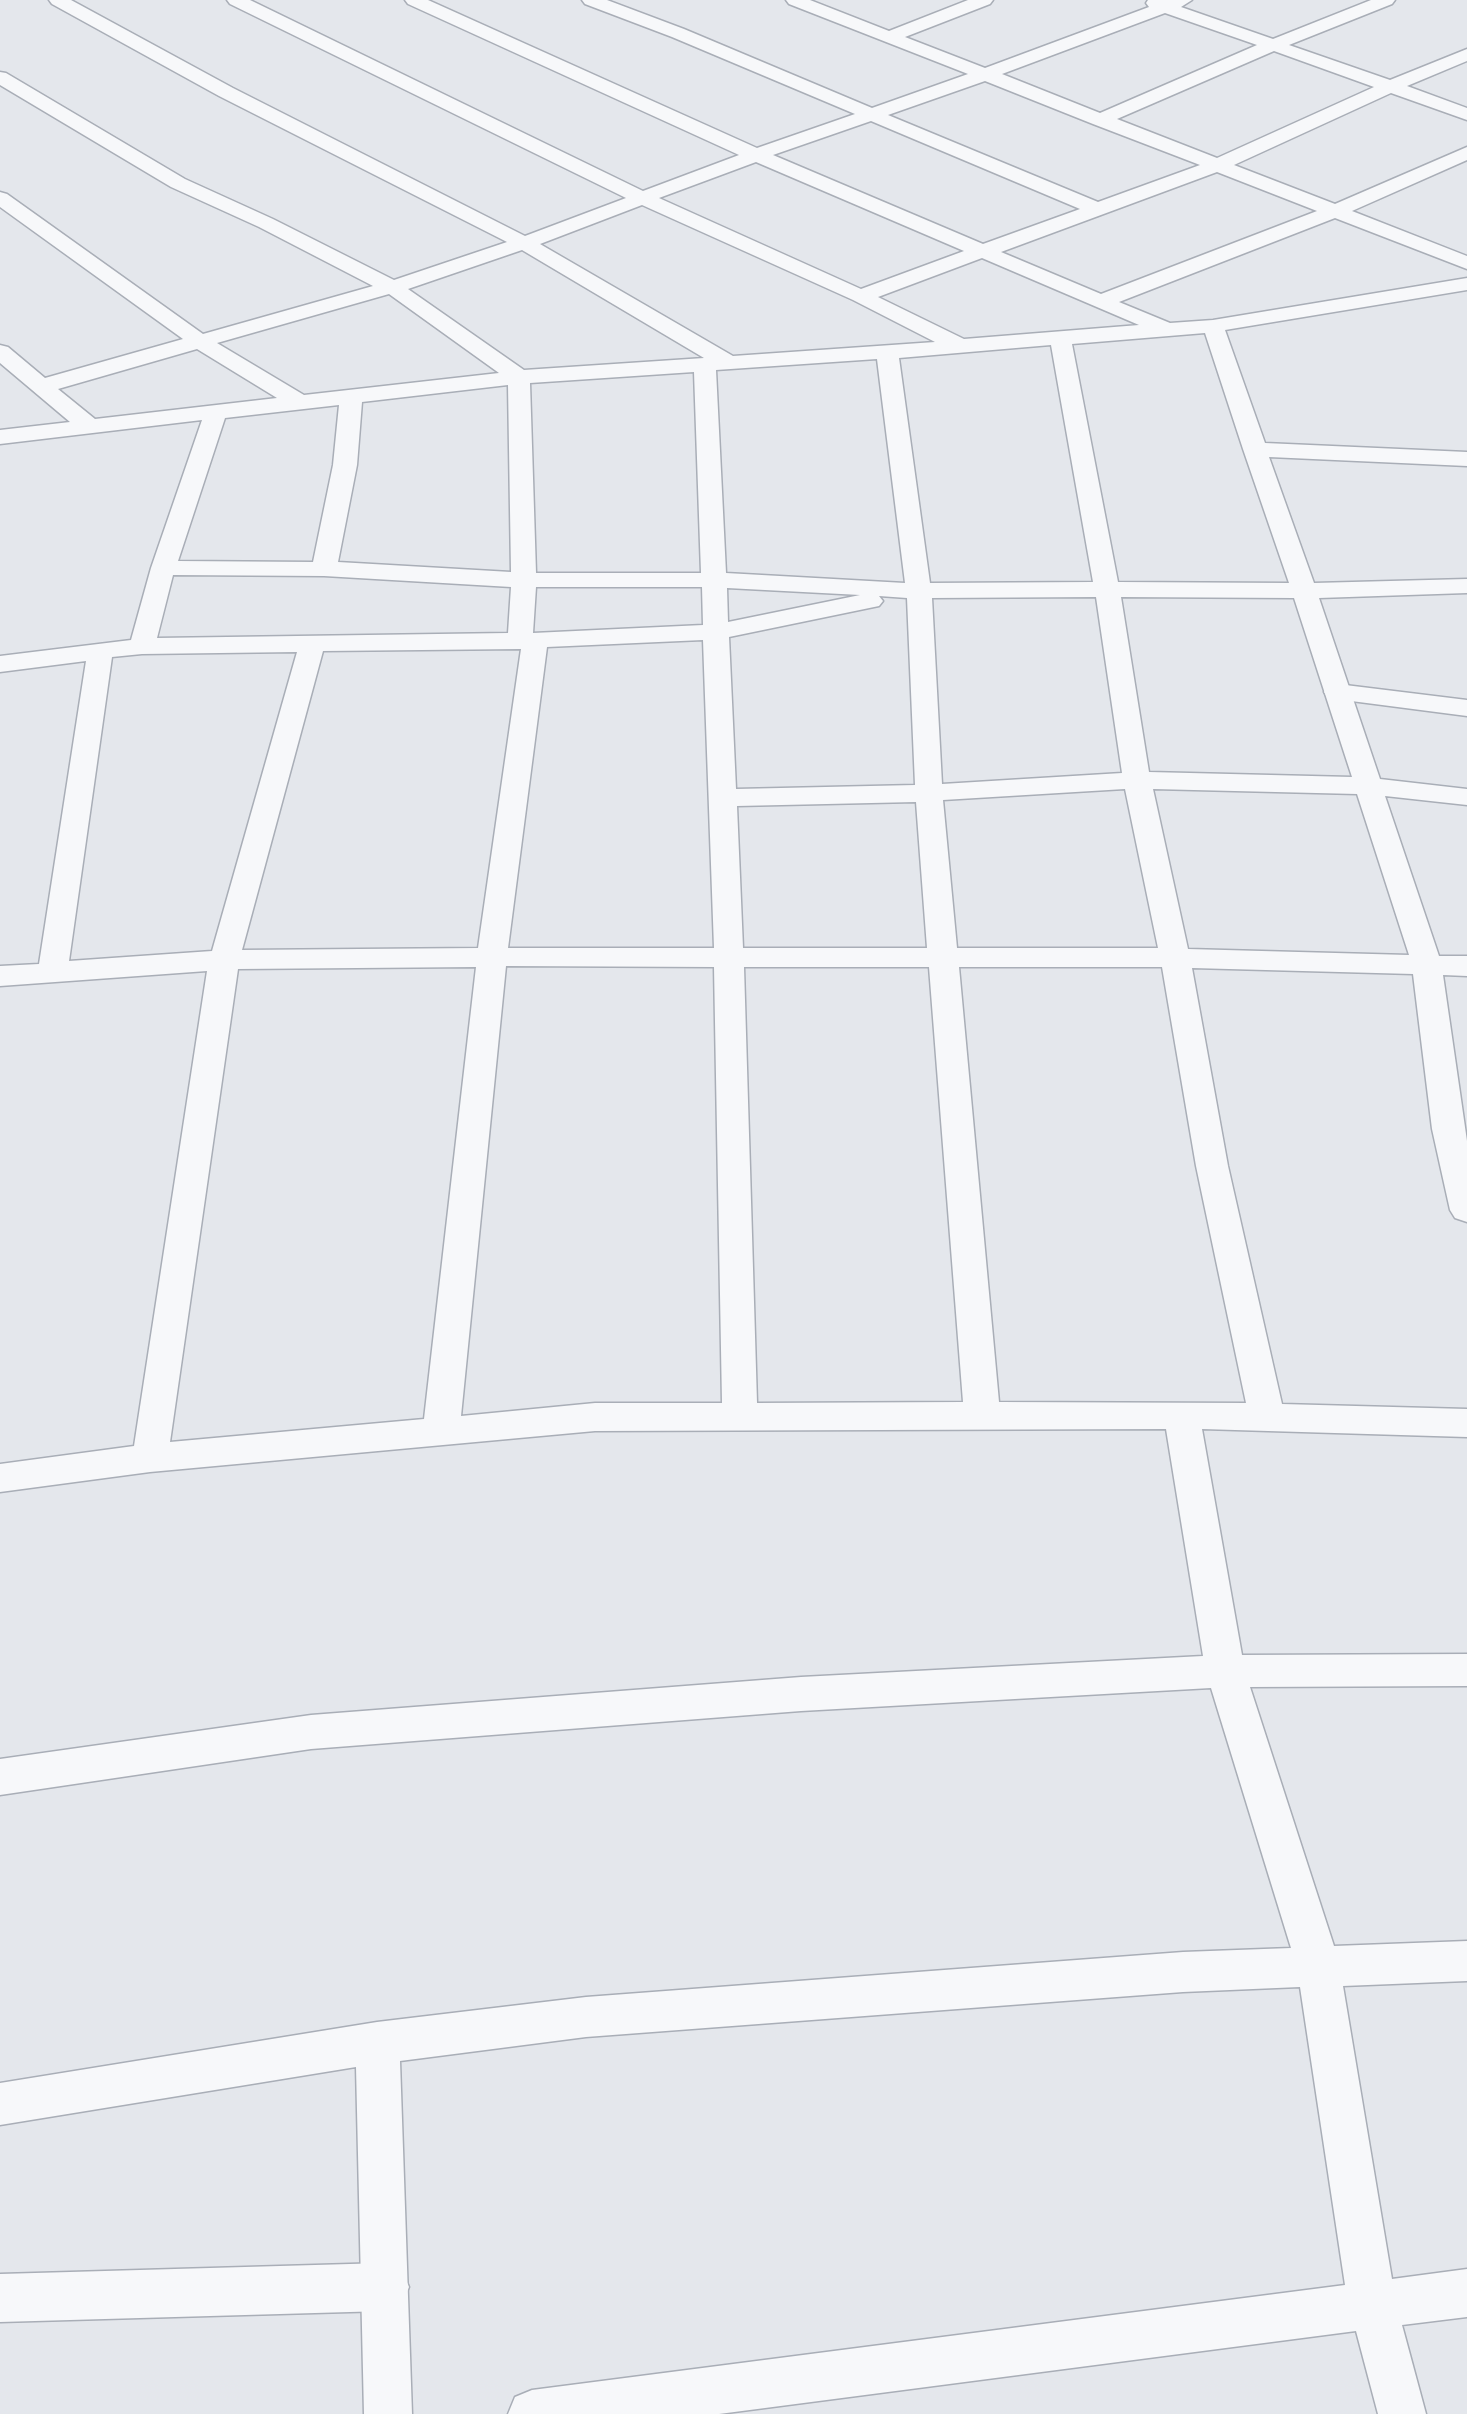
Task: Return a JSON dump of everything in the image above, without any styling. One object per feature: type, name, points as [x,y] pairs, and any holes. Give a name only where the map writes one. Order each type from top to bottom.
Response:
[{"type":"street","points":[[58,0],[226,93],[524,243],[729,363]]},
{"type":"street","points":[[236,0],[642,198],[860,296],[961,346]]},
{"type":"street","points":[[414,0],[756,155],[1167,330]]},
{"type":"street","points":[[591,0],[678,33],[1097,208]]},
{"type":"street","points":[[795,0],[1467,263]]},
{"type":"street","points":[[889,37],[984,0]]},
{"type":"street","points":[[42,386],[202,343],[392,287],[524,243],[756,155],[986,74],[1156,3],[1183,0]]},
{"type":"street","points":[[1100,120],[1273,45],[1386,0]]},
{"type":"street","points":[[1156,3],[1467,114]]},
{"type":"street","points":[[860,296],[1218,165],[1467,54]]},
{"type":"street","points":[[0,77],[178,183],[266,223],[392,287],[519,377]]},
{"type":"street","points":[[1101,301],[1336,212],[1467,153]]},
{"type":"street","points":[[0,198],[202,343],[301,403]]},
{"type":"street","points":[[0,437],[519,377],[887,352],[1213,326],[1467,284]]},
{"type":"street","points":[[1213,326],[1304,591],[1427,964],[1448,1129],[1467,1210]]},
{"type":"street","points":[[1060,338],[1107,589],[1137,780],[1175,958],[1212,1166],[1267,1417]]},
{"type":"street","points":[[0,352],[89,426]]},
{"type":"street","points":[[887,352],[919,591],[929,793],[981,1416]]},
{"type":"street","points":[[705,365],[714,632],[729,957],[740,1417]]},
{"type":"street","points":[[441,1431],[527,641],[519,377]]},
{"type":"street","points":[[324,569],[345,465],[351,395]]},
{"type":"street","points":[[142,646],[163,568],[216,412]]},
{"type":"street","points":[[1255,449],[1467,459]]},
{"type":"street","points":[[163,568],[324,569],[524,580],[712,580],[919,591],[1107,589],[1304,591],[1467,586]]},
{"type":"street","points":[[0,664],[142,646],[527,641],[714,632],[919,591]]},
{"type":"street","points":[[150,1458],[224,960],[312,645]]},
{"type":"street","points":[[53,972],[100,653]]},
{"type":"street","points":[[1337,692],[1467,708]]},
{"type":"street","points":[[721,798],[929,793],[1137,780],[1368,786],[1467,797]]},
{"type":"street","points":[[0,976],[224,960],[492,957],[1175,958],[1467,966]]},
{"type":"street","points":[[1182,1415],[1225,1671],[1319,1968],[1372,2304],[1402,2414]]},
{"type":"street","points":[[0,1478],[150,1458],[595,1417],[1182,1415],[1467,1423]]},
{"type":"street","points":[[0,1777],[311,1732],[801,1694],[1225,1671],[1467,1670]]},
{"type":"street","points":[[0,2104],[377,2043],[586,2017],[1171,1973],[1467,1961]]},
{"type":"street","points":[[377,2043],[388,2414]]},
{"type":"street","points":[[0,2298],[385,2287]]},
{"type":"street","points":[[532,2414],[1467,2293]]}]
